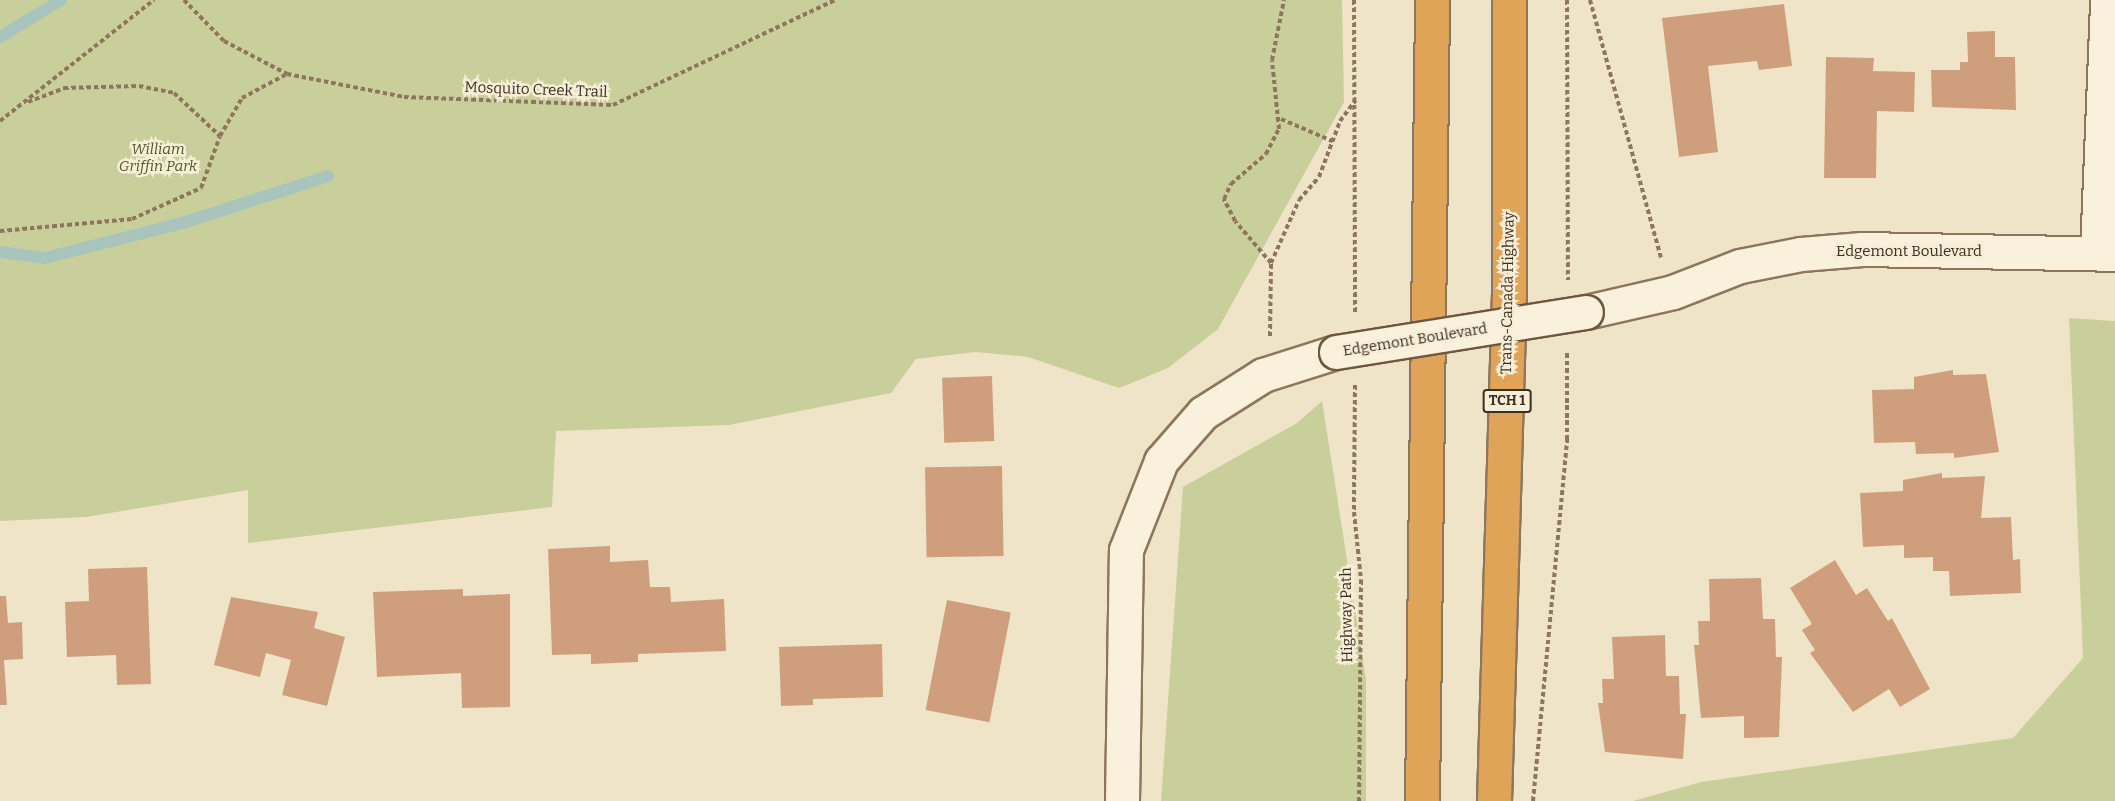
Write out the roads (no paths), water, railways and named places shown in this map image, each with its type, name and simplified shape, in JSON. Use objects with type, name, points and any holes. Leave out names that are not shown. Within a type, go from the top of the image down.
[{"type":"highway","name":"Trans-Canada Highway","points":[[1494,801],[1509,294],[1509,0]]},
{"type":"highway","points":[[1422,801],[1432,9]]},
{"type":"street","points":[[2106,254],[2107,0]]},
{"type":"street","name":"Edgemont Boulevard","points":[[1122,801],[1126,550],[1161,461],[1203,413],[1263,375],[1336,352],[1577,302],[1673,292],[1740,266],[1801,254],[1862,249],[2106,254]]},
{"type":"waterway","points":[[0,37],[61,0]]},
{"type":"waterway","points":[[0,252],[45,258],[186,222],[328,176]]},
{"type":"park label","name":"William Griffin Park","points":[[158,158]]}]
